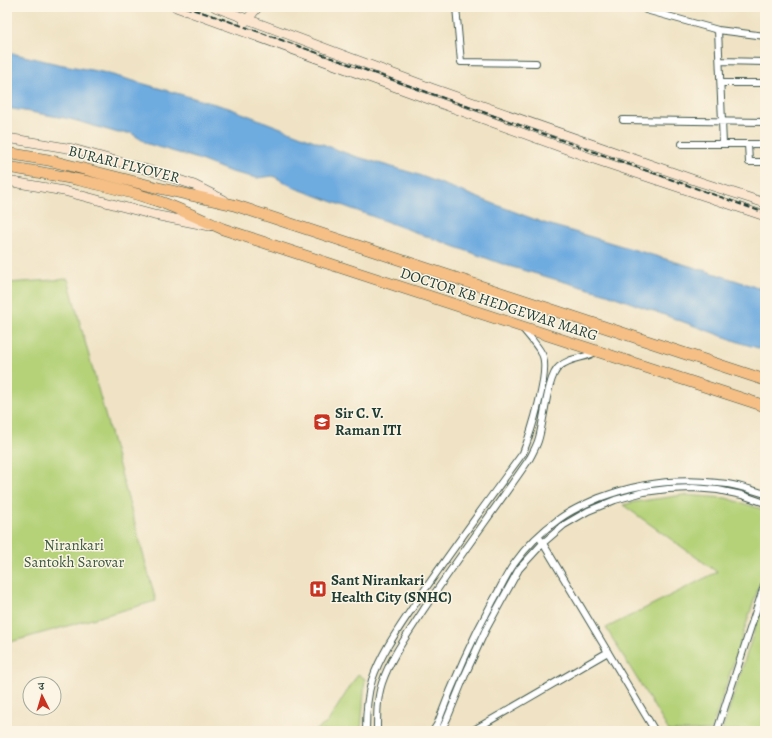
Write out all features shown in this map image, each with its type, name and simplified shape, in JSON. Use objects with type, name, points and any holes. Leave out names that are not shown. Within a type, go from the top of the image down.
[{"type":"highway","name":"BURARI FLYOVER","points":[[7,153],[48,160],[234,205]]},
{"type":"highway","name":"BURARI FLYOVER","points":[[7,167],[86,181],[156,201],[223,229]]},
{"type":"highway","name":"DOCTOR KB HEDGEWAR MARG","points":[[234,205],[765,380]]},
{"type":"highway","name":"DOCTOR KB HEDGEWAR MARG","points":[[223,229],[765,406]]},
{"type":"main road","points":[[176,7],[588,157],[765,216]]},
{"type":"main road","points":[[214,7],[247,18],[431,88],[700,182],[765,203]]},
{"type":"main road","points":[[240,30],[247,18],[258,7]]},
{"type":"main road","points":[[7,138],[72,149],[155,172],[194,185],[234,205]]},
{"type":"main road","points":[[7,181],[64,191],[154,215],[223,229]]},
{"type":"street","points":[[456,7],[461,62],[536,63]]},
{"type":"street","points":[[645,7],[646,10],[718,30],[765,36]]},
{"type":"street","points":[[718,30],[724,144]]},
{"type":"street","points":[[720,60],[765,62]]},
{"type":"street","points":[[721,83],[765,83]]},
{"type":"street","points":[[623,120],[765,122]]},
{"type":"street","points":[[682,144],[765,144]]},
{"type":"street","points":[[748,144],[749,162],[765,162]]},
{"type":"street","points":[[366,731],[367,708],[371,682],[378,663],[388,645],[462,536],[523,453],[529,438],[537,408],[544,370],[544,362],[542,354],[520,326]]},
{"type":"street","points":[[377,731],[378,703],[388,668],[397,651],[429,602],[530,458],[538,442],[551,379],[554,373],[557,368],[565,362],[596,352]]},
{"type":"street","points":[[544,370],[554,373]]},
{"type":"street","points":[[433,731],[437,725],[458,672],[478,628],[513,565],[538,536],[559,518],[585,504],[613,493],[643,485],[668,481],[719,483],[765,494]]},
{"type":"street","points":[[441,731],[485,631],[519,569],[543,543],[564,525],[588,511],[615,500],[644,492],[668,489],[693,488],[718,490],[742,495],[765,503]]},
{"type":"street","points":[[462,536],[471,542]]},
{"type":"street","points":[[538,536],[655,731]]},
{"type":"street","points":[[717,731],[765,583]]},
{"type":"street","points":[[420,596],[429,602]]},
{"type":"street","points":[[472,731],[608,652]]},
{"type":"green space","name":"Nirankari Santokh Sarovar","points":[[68,279],[156,601],[7,643],[7,283]]},
{"type":"green space","points":[[683,495],[726,498],[765,510],[765,567],[711,731],[669,731],[606,628],[717,572],[623,505]]},
{"type":"green space","points":[[765,597],[765,731],[722,731]]},
{"type":"green space","points":[[358,674],[365,679],[361,731],[314,731],[327,723]]},
{"type":"water","points":[[7,52],[58,64],[102,72],[229,108],[351,155],[416,174],[544,223],[710,272],[765,290],[765,350],[744,344],[607,294],[505,265],[295,188],[273,176],[257,178],[231,172],[195,158],[148,144],[131,133],[118,133],[70,119],[7,108]]},
{"type":"railway","points":[[185,7],[220,18],[765,213]]},
{"type":"place","name":"Sir C. V. Raman ITI","points":[[322,422]]},
{"type":"place","name":"Sant Nirankari Health City (SNHC)","points":[[318,589]]}]
